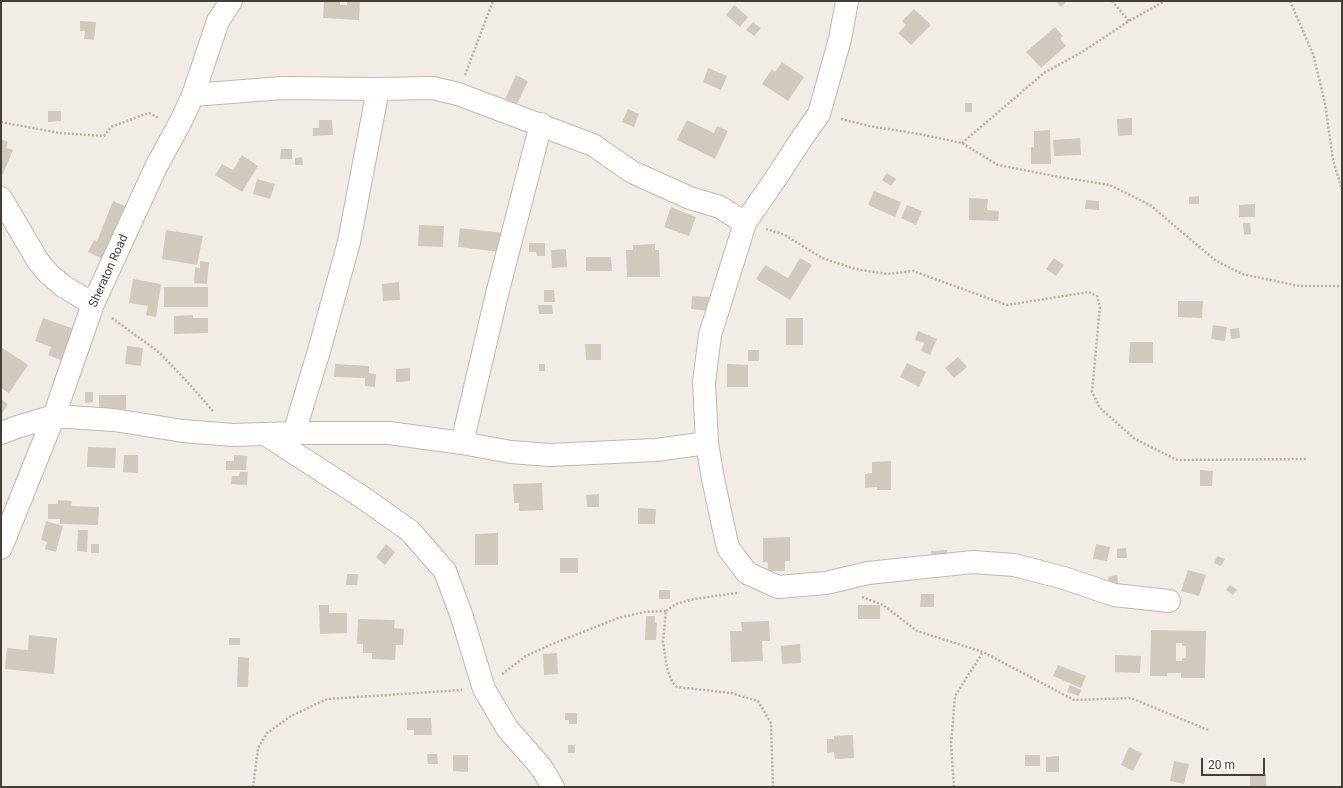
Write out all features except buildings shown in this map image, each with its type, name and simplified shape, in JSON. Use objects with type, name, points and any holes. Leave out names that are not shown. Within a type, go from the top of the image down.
[{"type":"street","name":"Sheraton Road","points":[[1,548],[54,416],[93,304],[156,167],[181,121],[193,95],[218,21],[231,1]]},
{"type":"street","points":[[846,1],[840,39],[819,114],[745,223],[710,335],[704,382],[707,443],[728,548],[747,573],[778,587],[826,583],[868,573],[973,562],[1014,565],[1064,578],[1114,595],[1169,601]]},
{"type":"street","points":[[193,95],[282,88],[433,88],[458,94],[593,144],[632,172],[690,198],[720,207],[745,223]]},
{"type":"street","points":[[294,433],[319,351],[349,242],[378,89]]},
{"type":"street","points":[[462,443],[497,294],[541,124]]},
{"type":"street","points":[[1,198],[38,261],[49,274],[62,286],[93,304]]},
{"type":"street","points":[[1,433],[54,416],[114,420],[183,431],[233,435],[294,433],[389,433],[462,443],[511,452],[550,455],[656,450],[707,443]]},
{"type":"street","points":[[265,434],[362,497],[410,531],[445,571],[462,617],[484,689],[507,728],[540,767],[553,787]]},
{"type":"path","points":[[458,94],[493,1]]},
{"type":"path","points":[[1112,1],[1129,21]]},
{"type":"path","points":[[962,143],[1044,73],[1082,52],[1129,21],[1165,1]]},
{"type":"path","points":[[1290,1],[1313,54],[1325,103],[1333,160],[1342,190]]},
{"type":"path","points":[[1,122],[59,133],[104,136],[111,127],[149,113],[157,118],[181,121]]},
{"type":"path","points":[[819,114],[869,126],[962,143],[998,164],[1059,177],[1110,185],[1150,205],[1215,260],[1242,274],[1299,286],[1342,286]]},
{"type":"path","points":[[745,223],[785,235],[822,258],[855,269],[887,274],[913,271],[1007,305],[1089,292],[1097,296],[1100,306],[1092,392],[1100,408],[1135,439],[1177,460],[1307,458]]},
{"type":"path","points":[[93,304],[160,353],[191,386],[233,435]]},
{"type":"path","points":[[253,787],[258,748],[267,733],[291,716],[327,700],[484,689],[526,656],[618,618],[644,612],[666,611],[676,604],[694,598],[740,592]]},
{"type":"path","points":[[862,596],[883,605],[917,631],[984,652],[1074,700],[1130,698],[1208,730]]},
{"type":"path","points":[[666,611],[663,642],[667,668],[672,682],[676,687],[732,694],[758,702],[771,723],[773,787]]},
{"type":"path","points":[[954,787],[951,745],[955,696],[984,652]]}]
